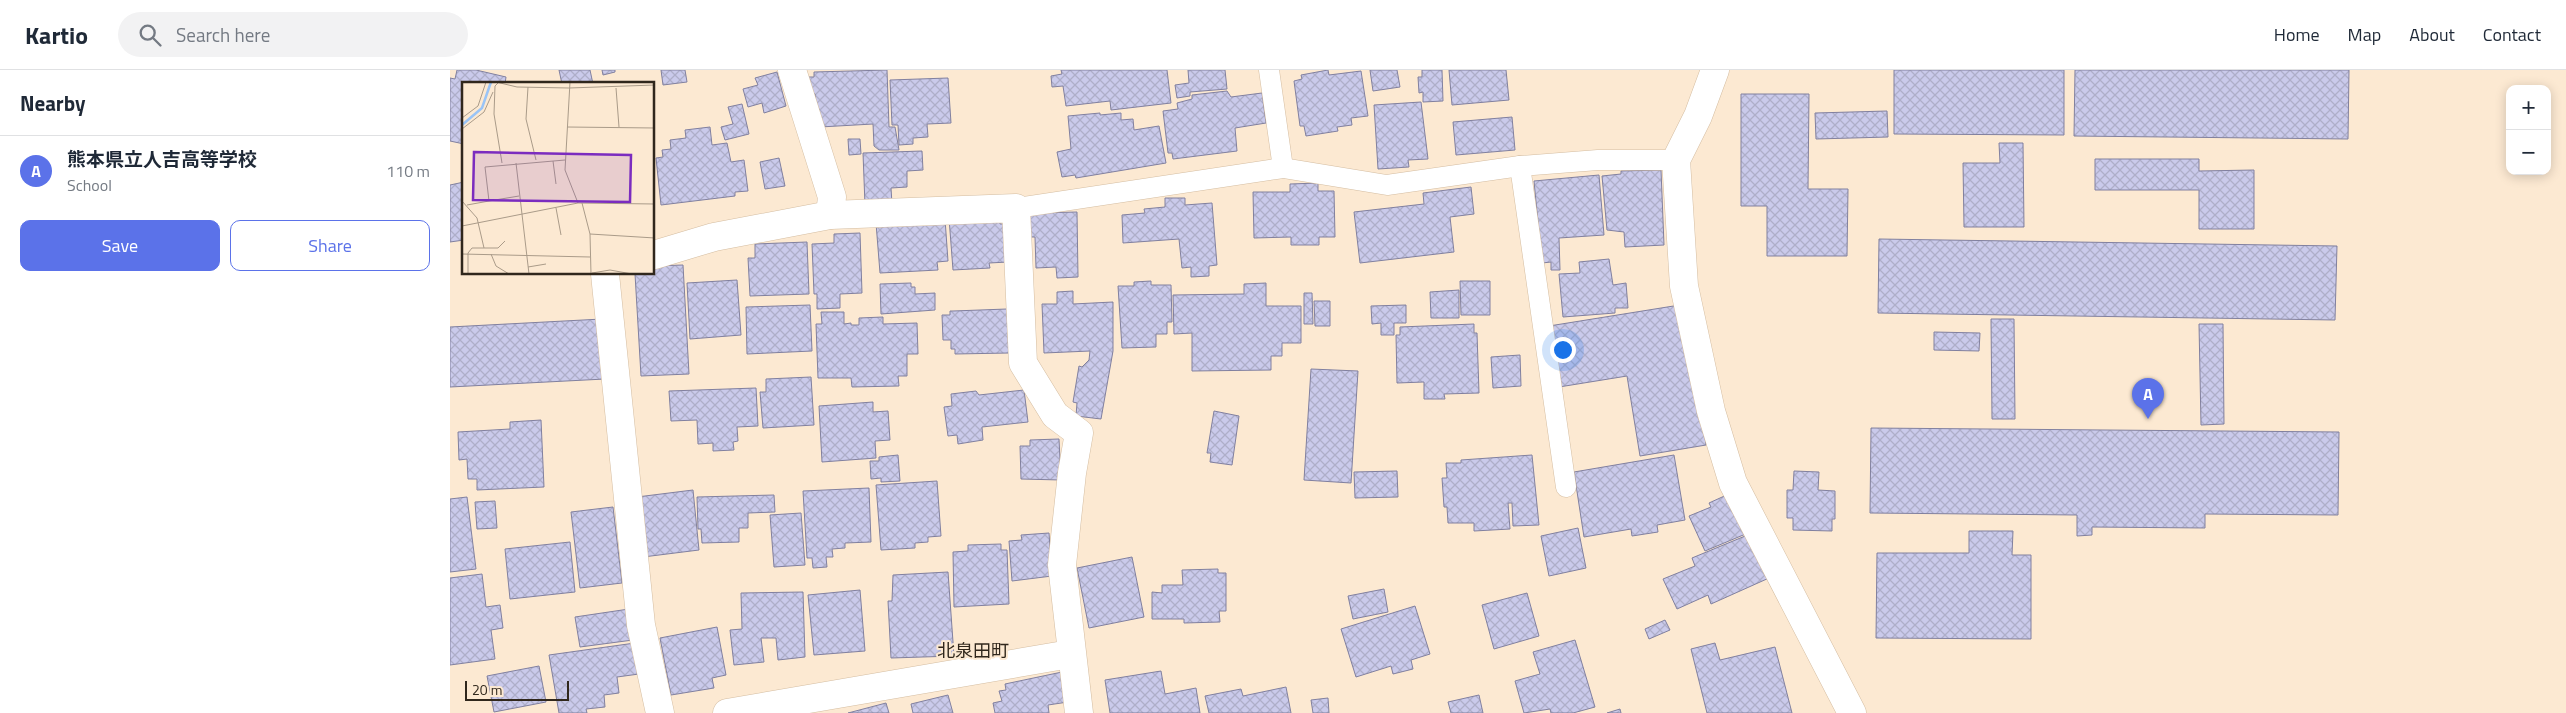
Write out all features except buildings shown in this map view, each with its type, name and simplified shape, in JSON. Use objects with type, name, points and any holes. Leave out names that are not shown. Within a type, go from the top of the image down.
[{"type":"street","points":[[792,70],[832,197],[830,215]]},
{"type":"street","points":[[1715,70],[1698,116],[1676,160],[1684,286],[1711,411],[1733,483],[1852,713]]},
{"type":"street","points":[[655,254],[714,237],[830,215],[1016,208],[1023,363],[1043,398],[1056,415],[1079,433],[1072,473],[1062,565],[1070,654],[1078,713]]},
{"type":"street","points":[[605,275],[641,625],[660,713]]},
{"type":"street","points":[[727,713],[1070,654]]},
{"type":"lane","points":[[1269,70],[1283,168]]},
{"type":"lane","points":[[1016,208],[1283,168],[1387,185],[1520,166],[1598,160],[1676,160]]},
{"type":"lane","points":[[1520,166],[1566,487]]},
{"type":"place","name":"熊本県立人吉高等学校","points":[[2148,419]]},
{"type":"district","name":"北泉田町","points":[[973,650]]}]
